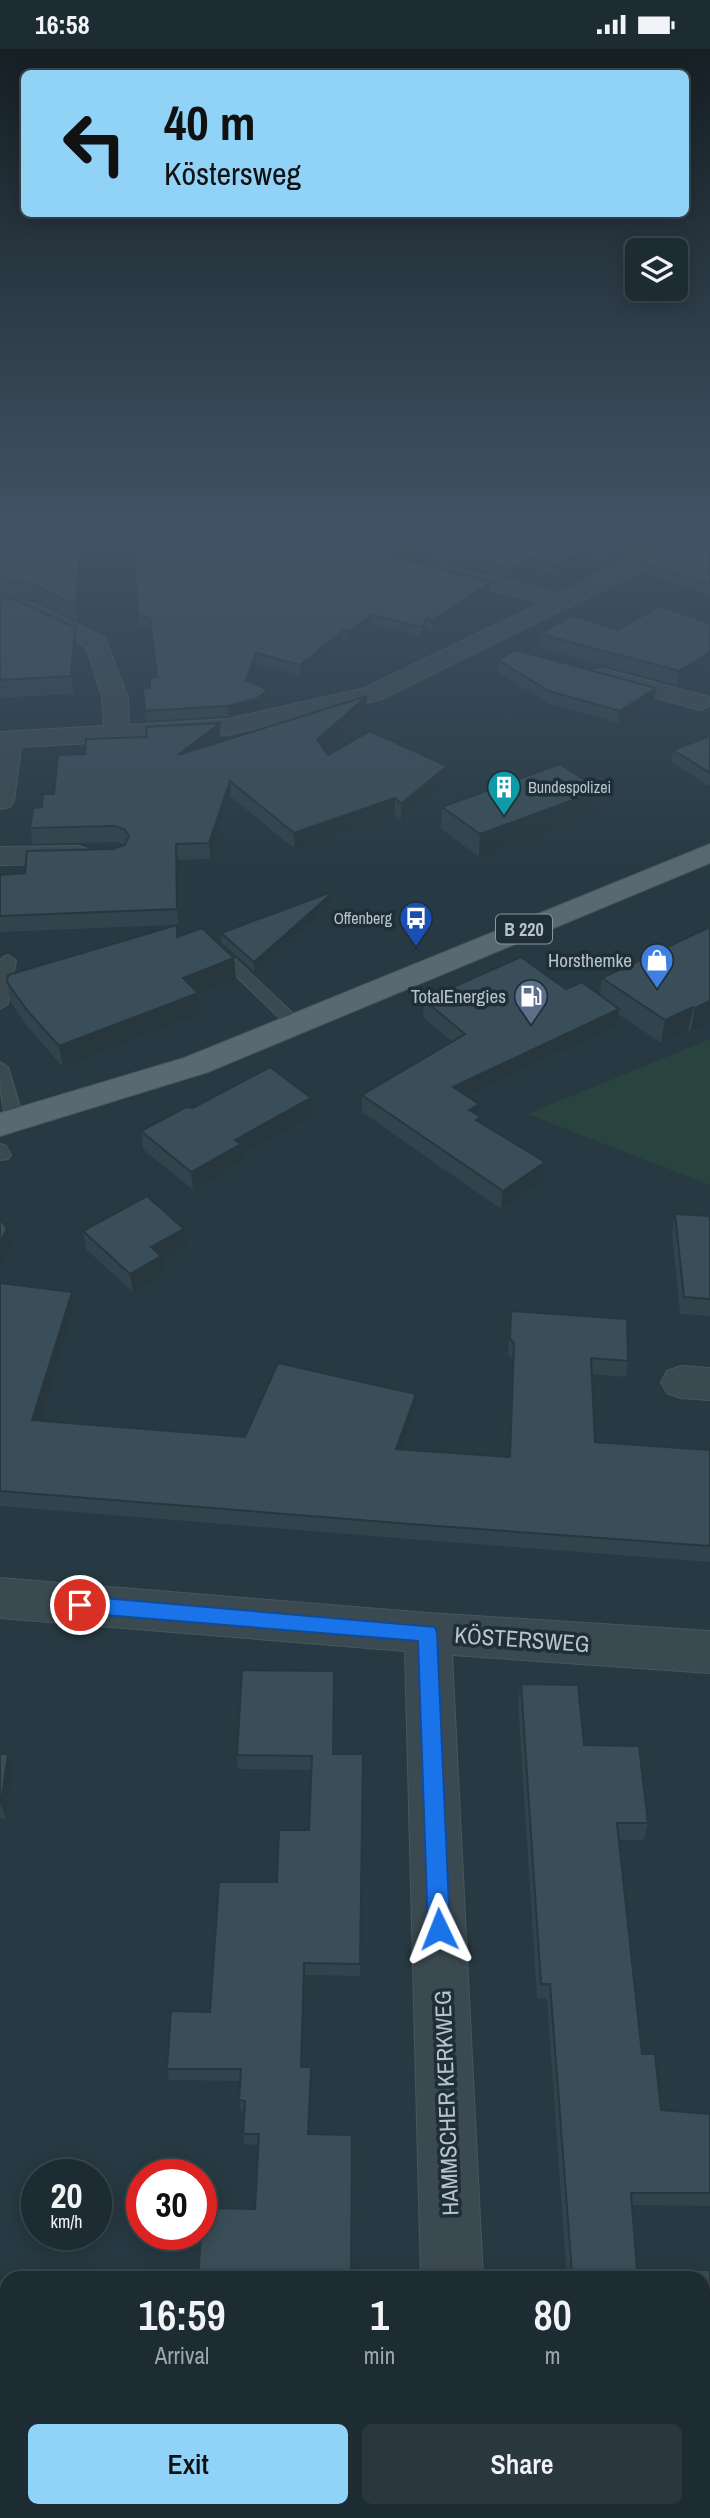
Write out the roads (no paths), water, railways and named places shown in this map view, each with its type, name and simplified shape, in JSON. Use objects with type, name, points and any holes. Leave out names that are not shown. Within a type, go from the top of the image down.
[{"type":"main road","name":"B 220","points":[[4,1137],[196,1065],[710,853]]},
{"type":"street","points":[[98,645],[115,697],[117,734]]},
{"type":"street","points":[[0,801],[5,739],[228,727],[373,694],[474,645]]},
{"type":"street","points":[[493,645],[519,652]]},
{"type":"street","points":[[584,670],[705,703]]},
{"type":"street","points":[[0,856],[102,854]]},
{"type":"street","name":"KÖSTERSWEG","points":[[0,1598],[428,1633],[710,1652]]},
{"type":"street","name":"HAMMSCHER KERKWEG","points":[[428,1633],[452,2271]]},
{"type":"lane","points":[[209,942],[296,1024]]},
{"type":"lane","points":[[0,1004],[8,960]]},
{"type":"lane","points":[[0,1067],[4,1137]]},
{"type":"place","name":"Bundespolizei","points":[[504,817]]},
{"type":"place","name":"Offenberg","points":[[416,948]]},
{"type":"place","name":"Horsthemke","points":[[657,990]]},
{"type":"place","name":"TotalEnergies","points":[[531,1026]]}]
